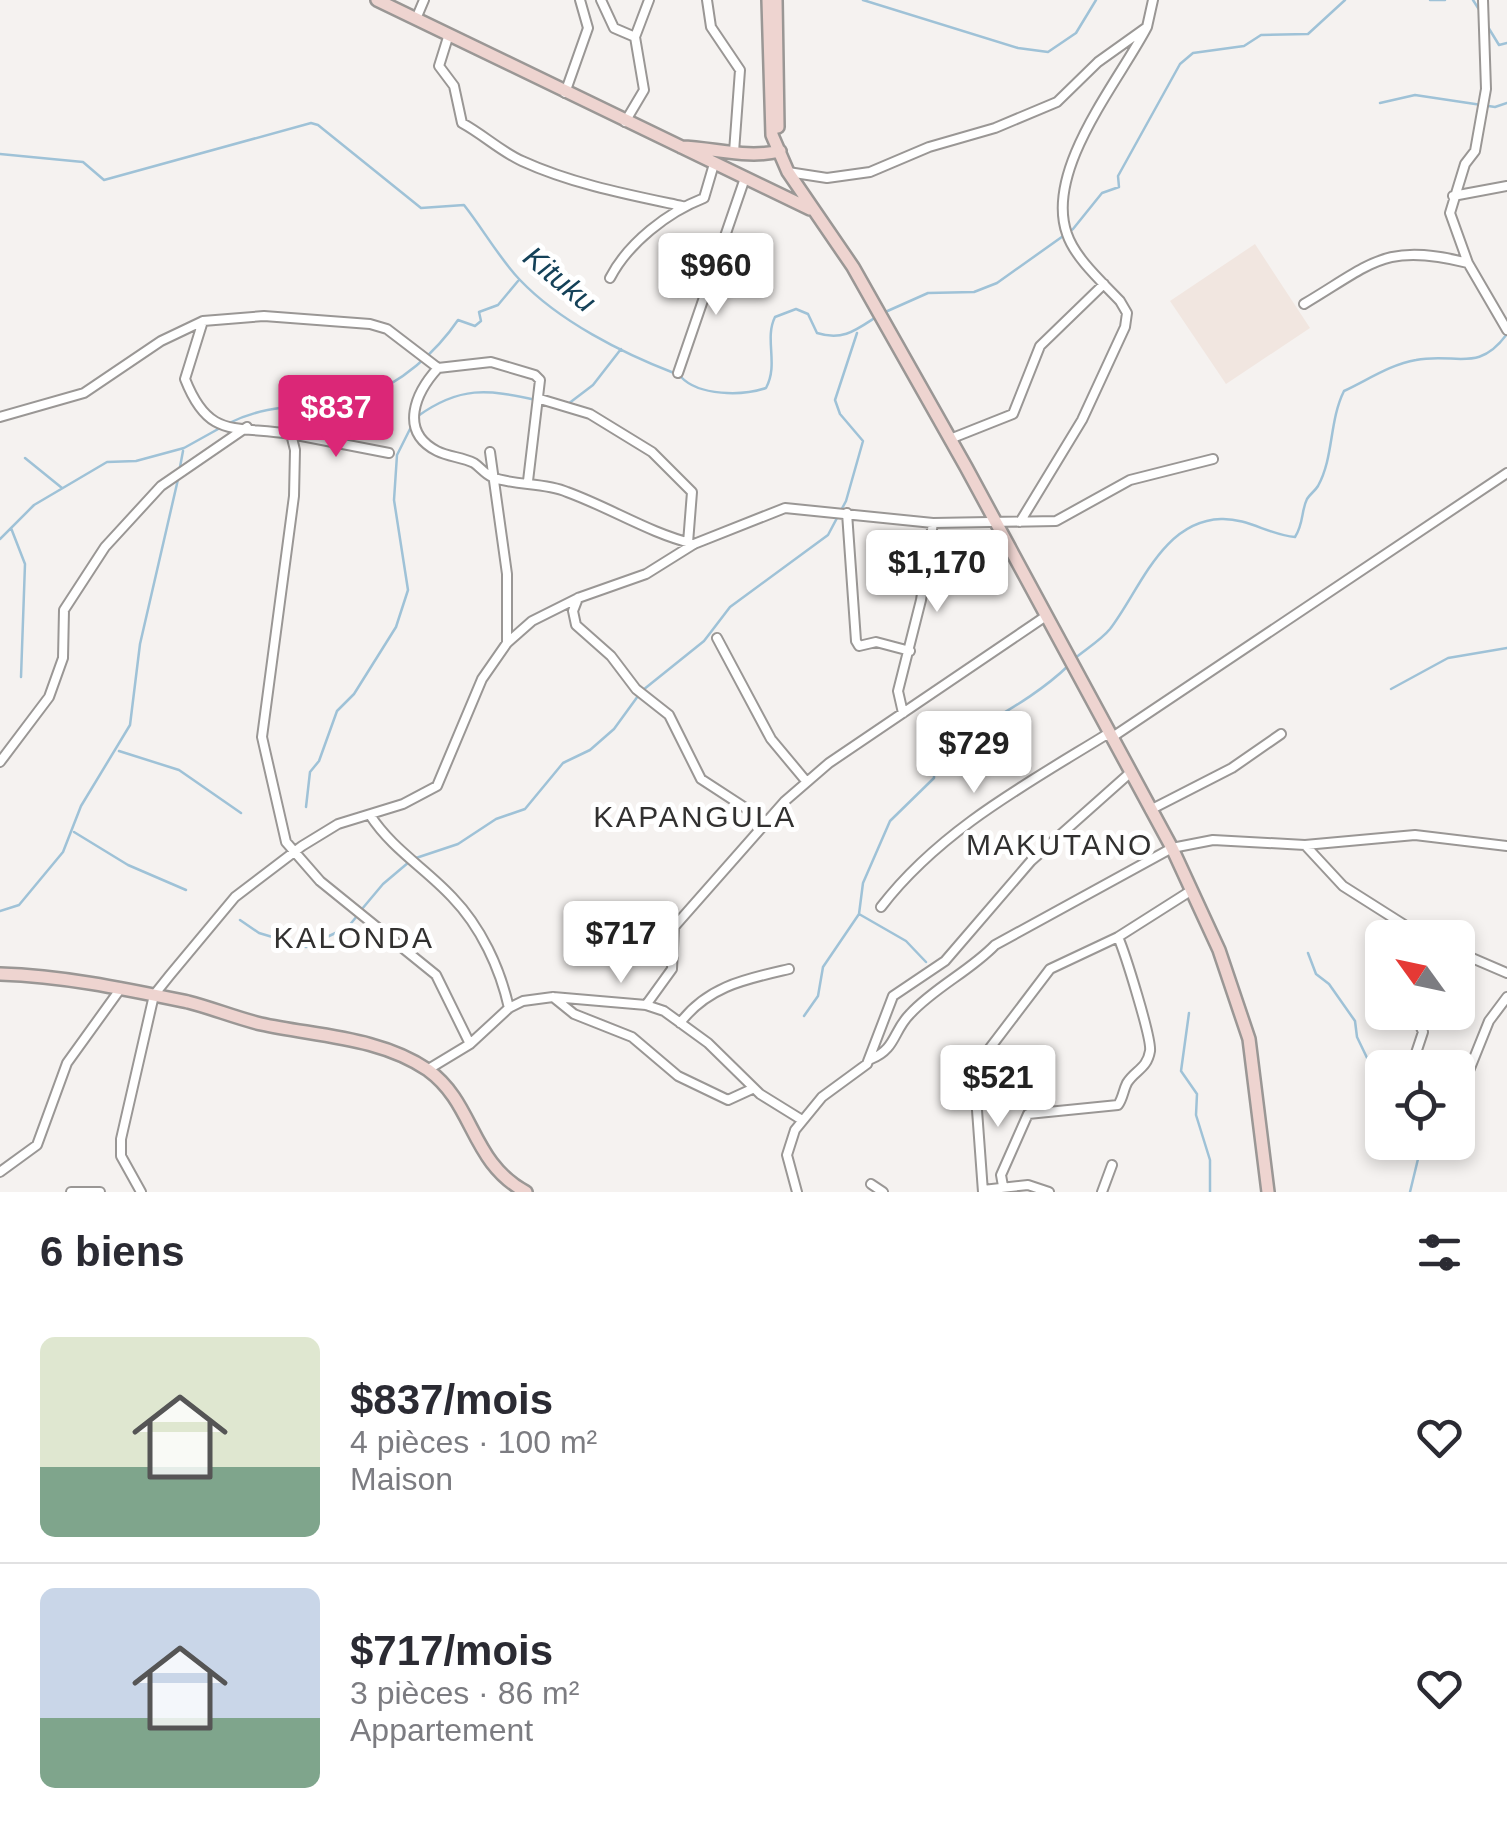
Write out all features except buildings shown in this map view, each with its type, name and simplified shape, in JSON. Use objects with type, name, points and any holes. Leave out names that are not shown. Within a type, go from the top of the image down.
[{"type":"street","points":[[377,0],[810,209]]},
{"type":"street","points":[[416,19],[424,0]]},
{"type":"street","points":[[565,93],[588,28],[580,0]]},
{"type":"street","points":[[600,0],[614,28],[634,37]]},
{"type":"street","points":[[624,122],[644,90],[634,37],[649,0]]},
{"type":"street","points":[[707,0],[712,28],[739,61],[734,152]]},
{"type":"street","points":[[768,0],[772,135],[788,172],[810,209],[838,243],[996,521],[1192,890],[1234,987],[1252,1067],[1268,1192]]},
{"type":"street","points":[[776,0],[780,151]]},
{"type":"street","points":[[1020,522],[1082,420],[1117,351],[1127,313],[1067,234],[1067,194],[1078,140],[1147,27],[1153,0]]},
{"type":"street","points":[[1484,0],[1486,89],[1475,151],[1453,196],[1452,226],[1468,263],[1507,330]]},
{"type":"street","points":[[788,172],[827,178],[870,172],[929,147],[994,128],[1057,102],[1098,62],[1147,27]]},
{"type":"street","points":[[448,34],[439,66],[454,86],[462,124],[538,168],[640,200],[682,206]]},
{"type":"street","points":[[676,147],[751,156],[780,151]]},
{"type":"street","points":[[610,278],[630,252],[682,206],[704,198],[714,164]]},
{"type":"street","points":[[678,372],[745,178]]},
{"type":"street","points":[[1453,196],[1507,186]]},
{"type":"street","points":[[1304,304],[1395,253],[1410,251],[1468,263]]},
{"type":"street","points":[[950,439],[1013,414],[1040,346],[1104,284]]},
{"type":"street","points":[[0,417],[84,393],[160,341],[203,321],[264,316],[380,325],[438,368]]},
{"type":"street","points":[[203,321],[185,378],[204,418],[218,426],[247,427],[389,453]]},
{"type":"street","points":[[528,481],[540,380],[522,370],[491,362],[438,368],[419,390],[413,407],[416,426],[432,448],[470,461],[495,478],[528,481],[619,511],[652,532],[692,544]]},
{"type":"street","points":[[540,398],[590,414],[668,464],[692,492],[692,544]]},
{"type":"street","points":[[0,762],[49,697],[63,658],[64,610],[106,547],[161,486],[214,445],[247,427]]},
{"type":"street","points":[[291,434],[296,450],[294,496],[262,737],[270,786],[292,854],[436,976],[470,1044]]},
{"type":"street","points":[[490,452],[507,574],[507,643]]},
{"type":"street","points":[[140,1192],[121,1156],[121,1139],[154,995],[235,897],[292,854],[338,824],[430,791],[442,780],[477,690],[507,643],[532,622],[578,598],[646,574],[692,544],[785,508],[933,523],[1056,521],[1130,480],[1213,459]]},
{"type":"street","points":[[881,907],[922,859],[980,815],[1110,736],[1507,473]]},
{"type":"street","points":[[847,512],[856,641],[859,646],[876,642],[910,651]]},
{"type":"street","points":[[903,712],[897,699],[910,651],[933,523]]},
{"type":"street","points":[[578,598],[574,611],[576,625],[611,656],[636,689],[668,716],[701,779],[767,822]]},
{"type":"street","points":[[646,1006],[672,969],[674,927],[806,781],[1046,616]]},
{"type":"street","points":[[717,638],[771,738],[806,781]]},
{"type":"street","points":[[1150,810],[1232,768],[1281,734]]},
{"type":"street","points":[[871,1059],[886,1007],[899,988],[944,961],[1031,862],[1130,772]]},
{"type":"street","points":[[370,815],[396,849],[460,906],[498,968],[509,1008]]},
{"type":"street","points":[[797,1192],[786,1155],[802,1120],[822,1097],[894,1044],[908,1015],[974,967],[996,944],[1172,848],[1214,840],[1305,845],[1415,835],[1507,846]]},
{"type":"street","points":[[1305,845],[1352,894],[1395,920]]},
{"type":"street","points":[[1048,1192],[1028,1184],[982,1191],[974,1069],[1050,969],[1118,937],[1192,890]]},
{"type":"street","points":[[1003,1186],[1001,1175],[1028,1114],[1118,1105],[1128,1083],[1147,1062],[1149,1035],[1139,1016],[1133,980],[1118,937]]},
{"type":"street","points":[[1475,959],[1507,973]]},
{"type":"street","points":[[680,1023],[708,995],[738,981],[789,970]]},
{"type":"street","points":[[0,974],[63,978],[121,988],[259,1024],[343,1038],[405,1058],[427,1070],[461,1108],[482,1154],[495,1170],[526,1192]]},
{"type":"street","points":[[0,1172],[37,1145],[66,1064],[121,988]]},
{"type":"street","points":[[427,1070],[470,1044],[509,1008],[553,997],[646,1006],[664,1010],[708,1043],[752,1088],[802,1120]]},
{"type":"street","points":[[553,997],[574,1014],[632,1037],[678,1076],[713,1096],[728,1100],[752,1088]]},
{"type":"street","points":[[1475,1056],[1489,1021],[1507,998]]},
{"type":"street","points":[[1102,1192],[1112,1164]]},
{"type":"street","points":[[871,1184],[884,1192]]},
{"type":"street","points":[[71,1192],[100,1192]]},
{"type":"shaded area","points":[[1255,244],[1310,328],[1226,384],[1170,301]]},
{"type":"waterway","points":[[863,0],[1018,48],[1048,52],[1076,33],[1096,0]]},
{"type":"waterway","name":"Kituku","points":[[883,313],[928,293],[974,292],[997,283],[1073,229],[1102,193],[1119,187],[1118,176],[1180,64],[1193,53],[1244,46],[1261,35],[1308,34],[1345,0]]},
{"type":"waterway","name":"Kituku","points":[[1430,0],[1445,0]]},
{"type":"waterway","name":"Kituku","points":[[1473,0],[1480,11]]},
{"type":"waterway","name":"Kituku","points":[[1488,27],[1499,45],[1507,43]]},
{"type":"waterway","points":[[1380,103],[1415,95],[1495,107],[1507,103]]},
{"type":"waterway","name":"Kituku","points":[[0,154],[83,162],[104,180],[311,123],[318,125],[421,208],[464,205],[512,271],[553,309],[613,346],[674,373]]},
{"type":"waterway","points":[[227,424],[262,411],[345,400],[377,391],[417,366],[458,320],[475,326],[481,321],[479,312],[498,305],[518,281]]},
{"type":"waterway","name":"Kituku","points":[[681,377],[699,388],[721,393],[766,388],[775,317],[796,309],[808,314],[817,333],[834,336],[849,333],[876,317]]},
{"type":"waterway","points":[[643,690],[704,641],[730,607],[828,535],[846,501],[863,441],[840,414],[835,400],[857,333]]},
{"type":"waterway","points":[[1074,659],[1110,629],[1155,560],[1183,532],[1201,523],[1231,519],[1295,537],[1307,499],[1323,475],[1344,391],[1407,362],[1476,358],[1507,334]]},
{"type":"waterway","points":[[568,404],[593,385],[621,349]]},
{"type":"waterway","points":[[418,416],[447,399],[474,393],[536,400]]},
{"type":"waterway","points":[[306,807],[310,772],[319,761],[337,711],[354,694],[396,627],[408,590],[394,500],[397,455],[411,427]]},
{"type":"waterway","points":[[0,539],[34,505],[107,462],[136,461],[184,448],[220,428]]},
{"type":"waterway","points":[[180,467],[183,451]]},
{"type":"waterway","points":[[25,458],[62,488]]},
{"type":"waterway","points":[[0,911],[19,905],[63,852],[81,806],[130,725],[140,644],[179,475]]},
{"type":"waterway","points":[[11,528],[25,564],[21,677]]},
{"type":"waterway","points":[[1391,689],[1448,658],[1507,648]]},
{"type":"waterway","points":[[804,1016],[818,996],[823,967],[859,914],[863,883],[890,821],[934,778],[934,757],[1038,691],[1069,665]]},
{"type":"waterway","points":[[416,858],[458,844],[496,819],[525,809],[563,763],[590,750],[614,729],[638,696]]},
{"type":"waterway","points":[[119,751],[179,770],[241,813]]},
{"type":"waterway","points":[[74,832],[128,865],[186,890]]},
{"type":"waterway","points":[[362,909],[409,862]]},
{"type":"waterway","points":[[859,914],[906,941],[926,962]]},
{"type":"waterway","points":[[240,920],[259,933],[306,947],[348,927],[357,916]]},
{"type":"waterway","points":[[1308,953],[1316,974],[1329,984],[1355,1021],[1365,1054]]},
{"type":"waterway","points":[[1189,1013],[1181,1071],[1197,1094],[1196,1115],[1210,1160],[1210,1192]]},
{"type":"waterway","points":[[1410,1192],[1418,1160]]},
{"type":"district","name":"KAPANGULA","points":[[695,816]]},
{"type":"district","name":"MAKUTANO","points":[[1060,844]]},
{"type":"district","name":"KALONDA","points":[[354,937]]}]
